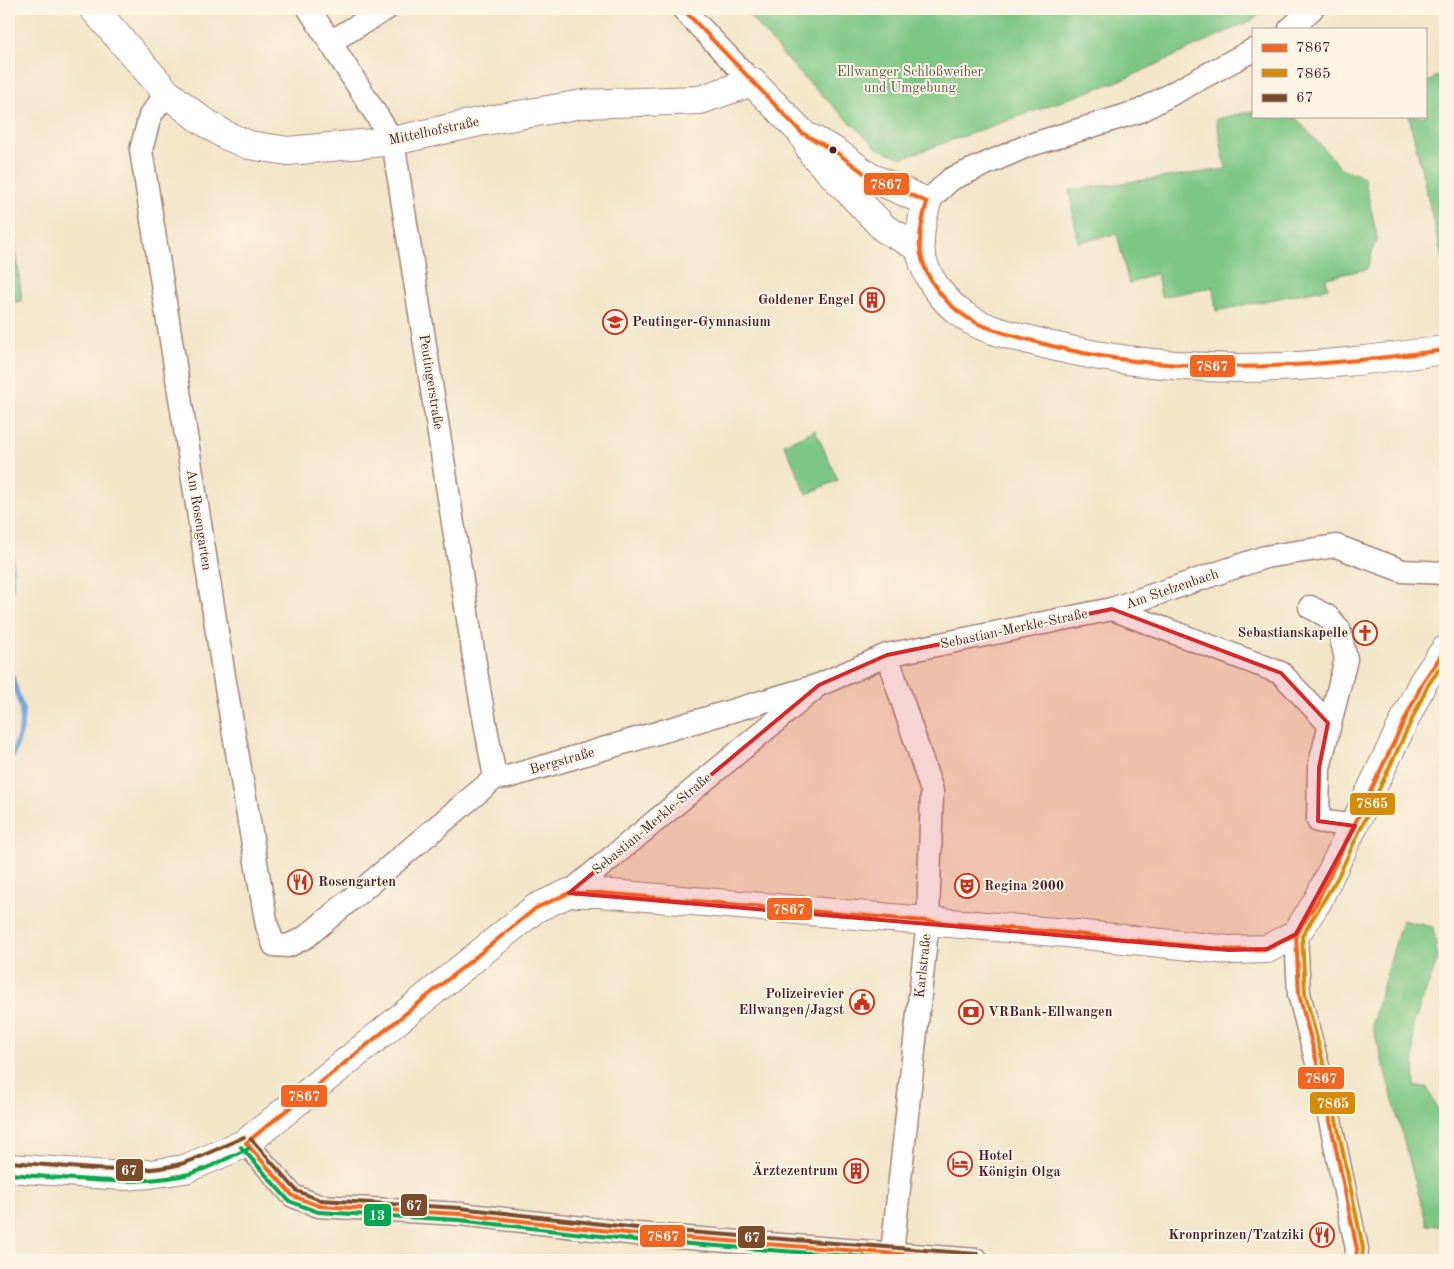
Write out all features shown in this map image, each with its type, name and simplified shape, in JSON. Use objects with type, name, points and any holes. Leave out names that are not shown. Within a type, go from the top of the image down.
[{"type":"street","name":"Mittelhofstraße","points":[[94,9],[167,93],[211,126],[248,145],[288,151],[393,141],[479,122],[582,104],[700,100],[752,82]]},
{"type":"street","name":"Peutingerstraße","points":[[309,9],[393,141],[479,689],[495,778]]},
{"type":"street","points":[[330,42],[386,9]]},
{"type":"street","points":[[683,9],[802,133],[836,152],[868,176],[926,202]]},
{"type":"street","points":[[1291,28],[1312,9]]},
{"type":"street","points":[[1252,51],[1140,111],[1027,146],[951,179],[926,202],[921,227],[920,248],[928,275],[944,297],[964,315],[1000,332],[1073,352],[1133,361],[1238,368],[1352,363],[1445,350]]},
{"type":"street","name":"Am Rosengarten","points":[[167,93],[150,116],[140,150],[222,666],[267,926],[274,945],[280,946]]},
{"type":"street","points":[[802,133],[813,154],[885,229],[920,248]]},
{"type":"street","name":"Am Stelzenbach","points":[[1112,609],[1265,557],[1336,546],[1403,571],[1445,573]]},
{"type":"street","points":[[1310,607],[1327,616],[1339,629],[1346,659],[1328,723],[1319,768],[1318,821],[1355,826]]},
{"type":"street","name":"Am Stelzenbach","points":[[1112,609],[1281,673],[1328,723]]},
{"type":"street","name":"Sebastian-Merkle-Straße","points":[[887,655],[1112,609]]},
{"type":"street","points":[[569,893],[600,893],[928,921],[1229,950],[1267,949],[1296,934],[1332,874],[1423,682],[1445,650]]},
{"type":"street","name":"Bergstraße","points":[[280,946],[306,937],[495,778],[508,777],[819,685],[887,655]]},
{"type":"street","name":"Karlstraße","points":[[887,655],[932,791],[928,921],[892,1253]]},
{"type":"street","name":"Sebastian-Merkle-Straße","points":[[9,1168],[123,1176],[150,1174],[185,1169],[246,1143],[536,908],[569,893],[819,685]]},
{"type":"street","points":[[1296,934],[1299,994],[1322,1082],[1357,1249],[1356,1260]]},
{"type":"street","points":[[246,1143],[293,1196],[319,1206],[460,1214],[636,1234],[977,1260]]},
{"type":"highlighted area","points":[[1112,609],[1281,673],[1328,723],[1319,768],[1318,821],[1355,826],[1296,934],[1267,949],[1229,950],[569,893],[819,685],[887,655]]},
{"type":"green space","name":"Ellwanger Schloßweiher und Umgebung","points":[[743,9],[1266,9],[1254,19],[1127,78],[902,158],[877,148],[802,76]]},
{"type":"green space","points":[[1445,71],[1445,271],[1409,118],[1426,118],[1426,83]]},
{"type":"green space","points":[[1252,111],[1252,118],[1296,118],[1341,168],[1364,177],[1377,237],[1367,269],[1326,278],[1328,288],[1216,311],[1213,287],[1161,297],[1157,273],[1129,284],[1117,234],[1078,242],[1069,190],[1226,169],[1216,119]]},
{"type":"green space","points":[[9,187],[22,301],[9,303]]},
{"type":"green space","points":[[815,430],[838,480],[807,494],[784,444]]},
{"type":"green space","points":[[1402,920],[1433,927],[1438,959],[1413,1025],[1415,1087],[1427,1087],[1445,1125],[1445,1227],[1427,1225],[1372,1024]]},
{"type":"waterway","points":[[9,496],[11,512],[11,586],[9,596]]},
{"type":"waterway","points":[[9,669],[22,709],[21,730],[13,755]]},
{"type":"transit line","name":"7867","points":[[683,9],[802,133],[836,152],[868,176],[927,202],[920,241],[922,259],[926,271],[948,303],[979,324],[1040,343],[1090,354],[1141,362],[1191,366],[1242,367],[1344,362],[1445,350]]},
{"type":"transit line","name":"7867","points":[[977,1260],[636,1234],[460,1214],[319,1206],[293,1196],[246,1143],[536,908],[569,893],[600,893],[1066,933],[1229,950],[1267,949],[1296,934],[1317,902],[1423,682],[1445,650]]},
{"type":"transit line","name":"7865","points":[[1362,1260],[1363,1248],[1328,1081],[1305,993],[1302,936],[1338,877],[1428,685],[1445,661]]},
{"type":"transit line","name":"7867","points":[[1317,901],[1296,934],[1299,994],[1322,1082],[1357,1249],[1356,1260]]},
{"type":"transit line","name":"67","points":[[9,1162],[74,1168],[143,1170],[184,1163],[244,1137]]},
{"type":"transit line","name":"67","points":[[251,1139],[297,1191],[320,1200],[460,1208],[637,1228],[977,1254]]},
{"type":"transit line","name":"13","points":[[241,1147],[289,1201],[318,1212],[459,1220],[636,1240],[864,1257]]},
{"type":"transit line","name":"13","points":[[9,1174],[119,1181],[163,1179],[201,1170],[248,1149]]},
{"type":"transit line","name":"7865","points":[[864,1257],[901,1260]]},
{"type":"place","name":"Goldener Engel","points":[[872,300]]},
{"type":"place","name":"Peutinger-Gymnasium","points":[[615,322]]},
{"type":"place","name":"Sebastianskapelle","points":[[1365,633]]},
{"type":"place","name":"Rosengarten","points":[[300,882]]},
{"type":"place","name":"Regina 2000","points":[[967,886]]},
{"type":"place","name":"Polizeirevier Ellwangen/Jagst","points":[[862,1002]]},
{"type":"place","name":"VRBank-Ellwangen","points":[[971,1012]]},
{"type":"place","name":"Hotel Königin Olga","points":[[960,1164]]},
{"type":"place","name":"Ärztezentrum","points":[[856,1171]]},
{"type":"place","name":"Kronprinzen/Tzatziki","points":[[1322,1235]]}]
